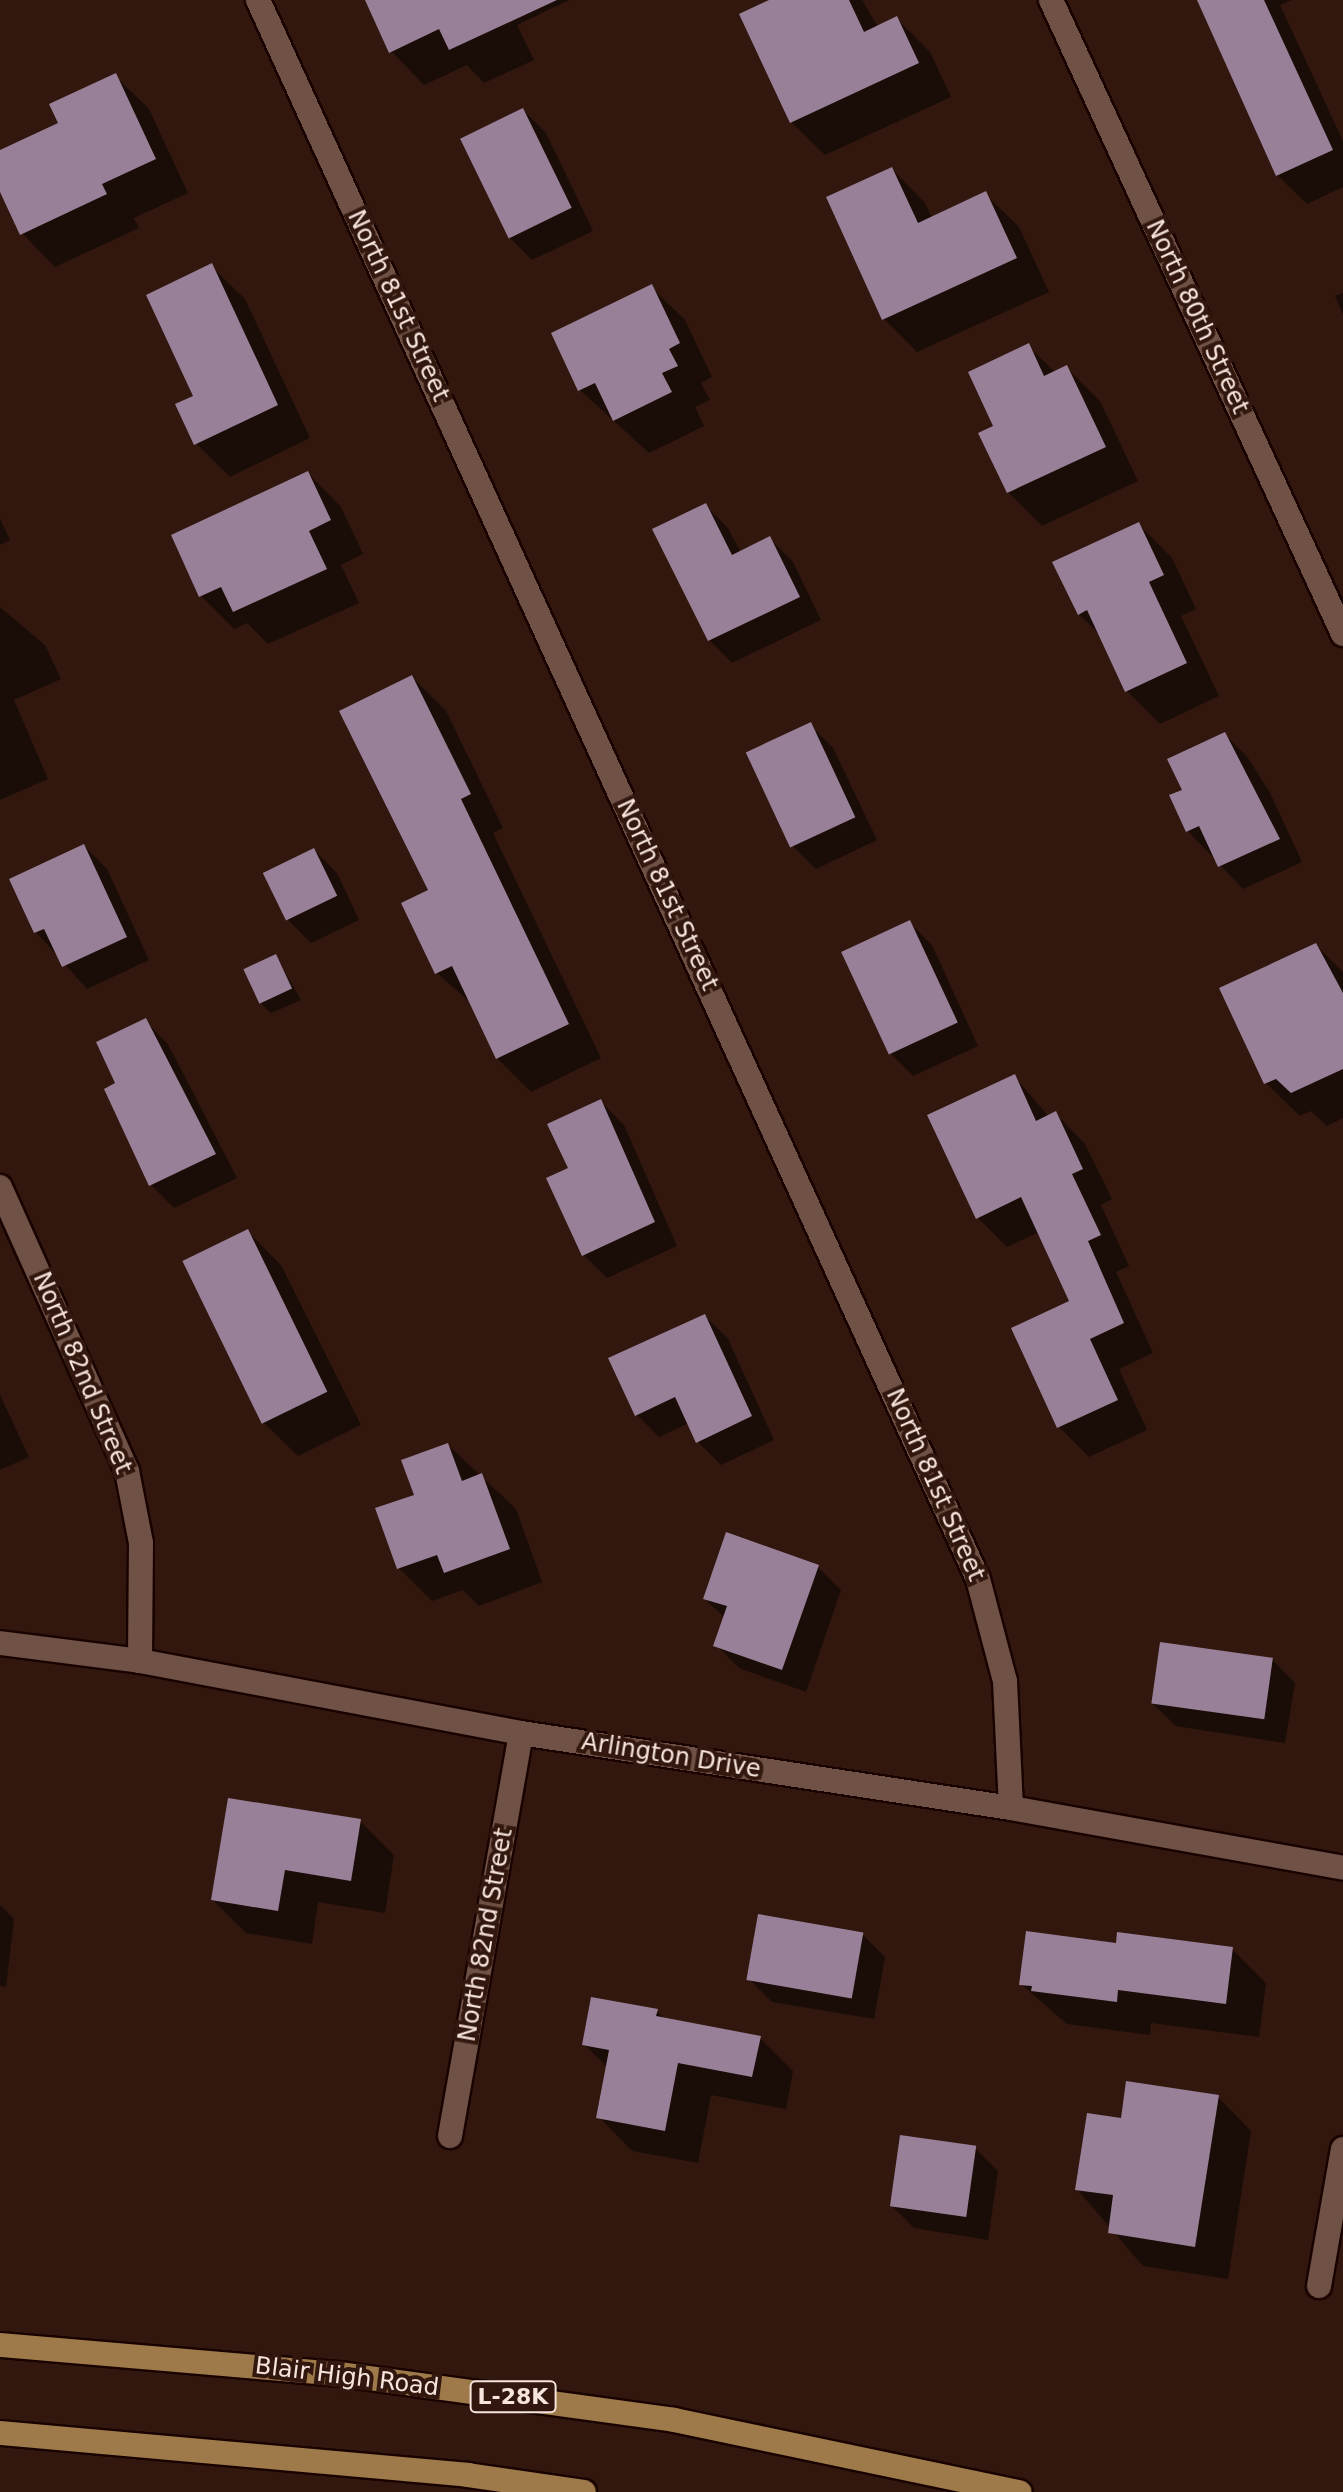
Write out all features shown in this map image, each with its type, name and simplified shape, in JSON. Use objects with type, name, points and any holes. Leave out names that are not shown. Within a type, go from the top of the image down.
[{"type":"main road","name":"Blair High Road","points":[[0,2345],[340,2374],[674,2420],[1020,2492]]},
{"type":"main road","points":[[0,2433],[468,2475],[584,2492]]},
{"type":"street","name":"North 81st Street","points":[[258,0],[978,1579],[1005,1681],[1011,1808]]},
{"type":"street","name":"North 80th Street","points":[[1051,0],[1343,634]]},
{"type":"street","name":"North 82nd Street","points":[[0,1187],[127,1471],[141,1543],[140,1661]]},
{"type":"street","name":"Arlington Drive","points":[[0,1643],[140,1661],[521,1733],[1011,1808],[1343,1868]]},
{"type":"street","name":"North 82nd Street","points":[[450,2136],[521,1733]]},
{"type":"street","points":[[1319,2286],[1343,2149]]},
{"type":"building","points":[[365,0],[557,0],[449,50],[439,29],[389,53]]},
{"type":"building","points":[[769,0],[849,0],[864,32],[897,16],[919,63],[790,123],[739,14]]},
{"type":"building","points":[[1197,0],[1264,0],[1333,150],[1276,176]]},
{"type":"building","points":[[116,73],[156,159],[102,184],[107,194],[20,235],[0,192],[0,150],[58,123],[49,104]]},
{"type":"building","points":[[523,108],[572,208],[509,238],[460,139]]},
{"type":"building","points":[[892,167],[918,223],[986,191],[1017,258],[882,320],[826,197]]},
{"type":"building","points":[[212,263],[278,405],[194,445],[175,404],[193,396],[146,295]]},
{"type":"building","points":[[652,284],[680,343],[669,349],[678,366],[662,373],[672,392],[613,421],[595,383],[578,391],[551,333]]},
{"type":"building","points":[[1029,343],[1044,376],[1067,365],[1106,447],[1007,493],[978,433],[993,426],[968,372]]},
{"type":"building","points":[[308,471],[331,520],[309,531],[327,569],[233,612],[221,587],[199,597],[171,535]]},
{"type":"building","points":[[706,503],[732,555],[770,536],[800,597],[708,641],[652,529]]},
{"type":"building","points":[[1139,522],[1164,575],[1149,582],[1187,663],[1125,692],[1087,610],[1078,615],[1052,562]]},
{"type":"building","points":[[412,675],[471,794],[461,799],[569,1024],[496,1059],[452,966],[435,974],[401,903],[428,890],[339,711]]},
{"type":"building","points":[[811,722],[855,817],[790,848],[746,752]]},
{"type":"building","points":[[1225,732],[1280,839],[1218,867],[1199,826],[1186,832],[1169,795],[1182,790],[1167,759]]},
{"type":"building","points":[[84,844],[127,937],[62,967],[44,929],[34,933],[9,879]]},
{"type":"building","points":[[314,848],[337,896],[286,921],[263,873]]},
{"type":"building","points":[[910,920],[958,1022],[889,1055],[841,952]]},
{"type":"building","points":[[1316,943],[1343,993],[1343,1069],[1291,1093],[1276,1079],[1264,1084],[1219,988]]},
{"type":"building","points":[[276,954],[292,988],[259,1004],[243,969]]},
{"type":"building","points":[[146,1018],[216,1154],[149,1186],[104,1089],[115,1083],[96,1042]]},
{"type":"building","points":[[1015,1074],[1036,1121],[1056,1111],[1083,1169],[1072,1174],[1101,1235],[1088,1241],[1124,1323],[1090,1339],[1118,1400],[1057,1428],[1011,1328],[1069,1301],[1021,1197],[976,1219],[927,1115]]},
{"type":"building","points":[[601,1099],[655,1222],[582,1256],[546,1178],[568,1168],[547,1124]]},
{"type":"building","points":[[248,1229],[327,1392],[262,1424],[182,1261]]},
{"type":"building","points":[[705,1314],[752,1416],[696,1443],[675,1397],[635,1416],[608,1358]]},
{"type":"building","points":[[448,1443],[462,1481],[482,1473],[510,1549],[444,1573],[437,1555],[397,1569],[375,1508],[414,1495],[401,1460]]},
{"type":"building","points":[[726,1532],[819,1565],[782,1670],[713,1646],[727,1606],[703,1599]]},
{"type":"building","points":[[1160,1642],[1273,1658],[1264,1719],[1151,1703]]},
{"type":"building","points":[[228,1798],[361,1819],[351,1881],[285,1870],[278,1911],[211,1900]]},
{"type":"building","points":[[758,1914],[863,1933],[852,1999],[746,1980]]},
{"type":"building","points":[[1026,1931],[1116,1943],[1117,1932],[1233,1947],[1226,2004],[1118,1990],[1117,2002],[1031,1991],[1032,1986],[1019,1985]]},
{"type":"building","points":[[591,1997],[658,2009],[656,2016],[761,2036],[752,2077],[678,2063],[665,2131],[596,2118],[609,2050],[582,2045]]},
{"type":"building","points":[[1126,2081],[1219,2095],[1195,2247],[1108,2233],[1113,2195],[1075,2190],[1087,2113],[1121,2118]]},
{"type":"building","points":[[900,2135],[976,2146],[966,2217],[890,2206]]}]
